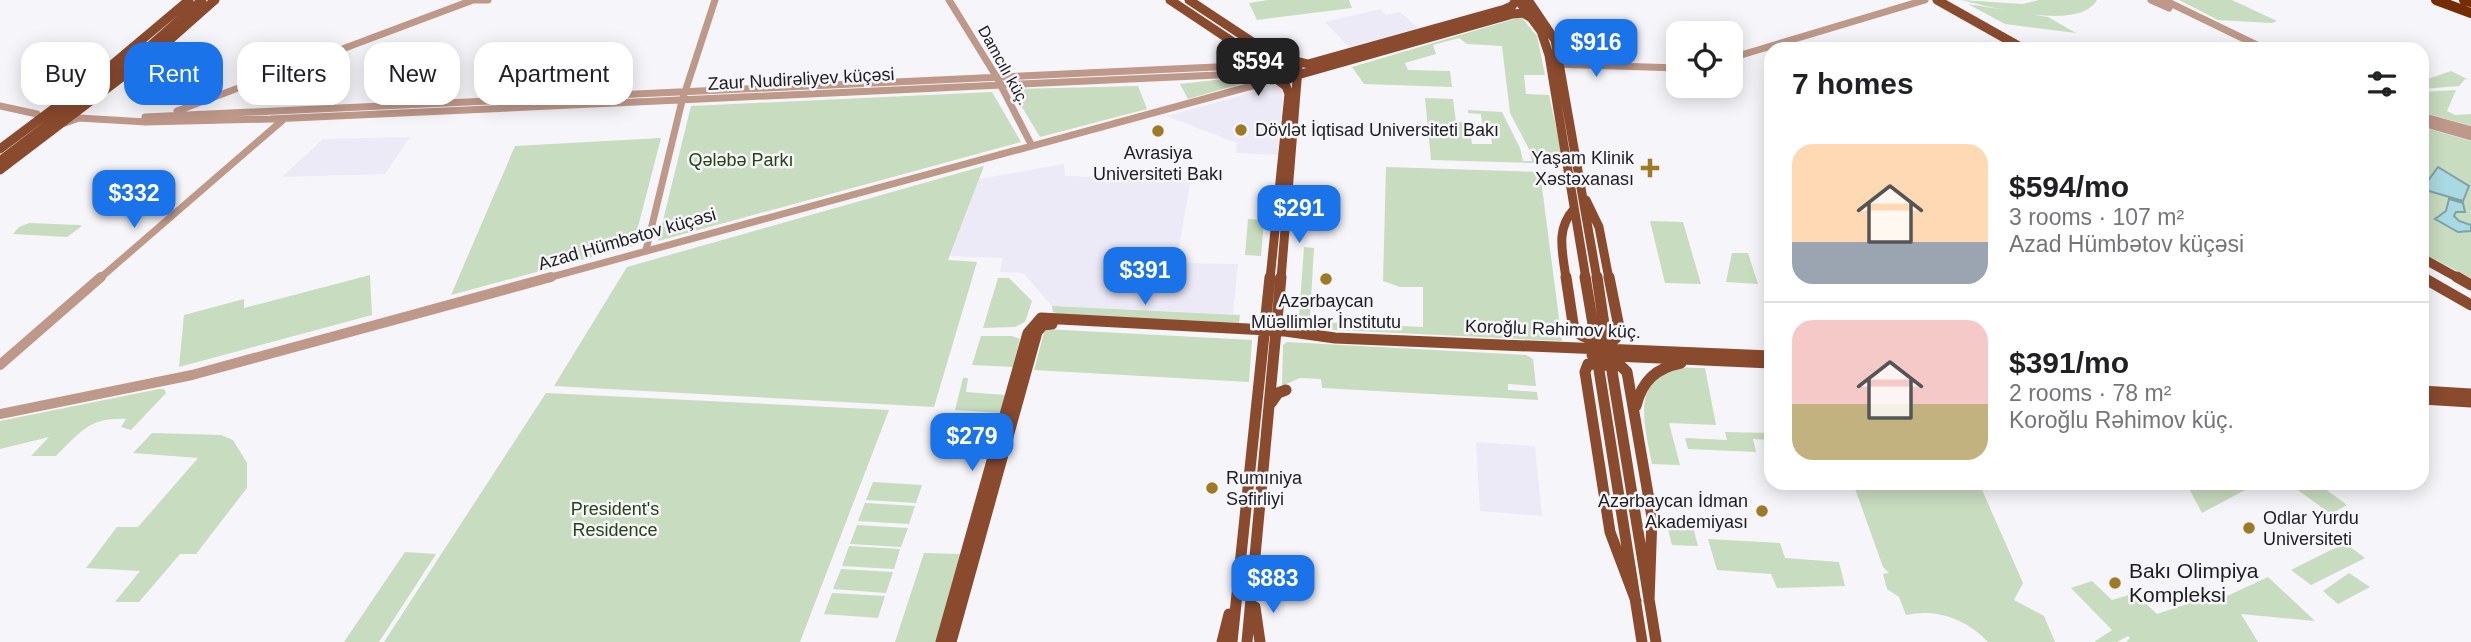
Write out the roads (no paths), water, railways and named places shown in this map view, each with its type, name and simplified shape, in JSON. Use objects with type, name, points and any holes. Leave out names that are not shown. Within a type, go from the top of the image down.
[{"type":"highway","points":[[2436,0],[2471,14]]},
{"type":"highway","points":[[2443,0],[2471,14]]},
{"type":"highway","points":[[2456,0],[2469,2]]},
{"type":"main road","points":[[0,141],[180,0]]},
{"type":"main road","points":[[0,149],[113,64],[190,0]]},
{"type":"main road","points":[[0,161],[151,46],[202,0]]},
{"type":"main road","points":[[0,170],[85,106],[215,0]]},
{"type":"main road","points":[[1170,0],[1251,54],[1269,75],[1286,86],[1289,94],[1269,334],[1268,413],[1247,642]]},
{"type":"main road","points":[[1189,0],[1267,52],[1288,61],[1298,72],[1232,642]]},
{"type":"main road","points":[[1269,75],[1297,73],[1509,12],[1517,0],[1544,36],[1555,64],[1583,195],[1605,331]]},
{"type":"main road","points":[[1528,0],[1553,36],[1574,209],[1594,330]]},
{"type":"main road","points":[[1937,0],[2012,42]]},
{"type":"main road","points":[[1949,0],[2024,42]]},
{"type":"main road","points":[[2429,0],[2471,14]]},
{"type":"main road","points":[[160,18],[174,10],[190,6],[201,8],[200,14]]},
{"type":"main road","points":[[1269,75],[1265,64],[1275,60],[1315,63],[1509,12],[1523,13],[1531,17]]},
{"type":"main road","points":[[1583,195],[1599,228],[1620,331],[1627,340],[1637,345],[1669,351]]},
{"type":"main road","points":[[1548,348],[1569,345],[1573,339],[1574,330],[1560,235],[1564,220],[1574,209]]},
{"type":"main road","points":[[2429,262],[2471,285]]},
{"type":"main road","points":[[2429,269],[2471,291]]},
{"type":"main road","points":[[2429,275],[2471,298]]},
{"type":"main road","points":[[2429,281],[2471,305]]},
{"type":"main road","points":[[941,642],[1028,333],[1039,323],[1269,334]]},
{"type":"main road","points":[[951,642],[1039,323]]},
{"type":"main road","points":[[1574,330],[1586,339],[1610,340],[1618,338],[1620,331]]},
{"type":"main road","name":"Koroğlu Rəhimov küç.","points":[[1269,334],[1764,356]]},
{"type":"main road","name":"Koroğlu Rəhimov küç.","points":[[1592,355],[1764,363]]},
{"type":"main road","points":[[1635,423],[1638,395],[1651,375],[1670,365],[1706,360]]},
{"type":"main road","points":[[1642,642],[1643,601],[1652,517],[1625,369],[1617,365],[1586,365],[1605,510],[1614,545],[1643,601]]},
{"type":"main road","points":[[1606,370],[1643,601],[1656,642]]},
{"type":"main road","points":[[1268,413],[1274,397],[1286,390]]},
{"type":"main road","points":[[2429,391],[2471,394]]},
{"type":"main road","points":[[2429,399],[2471,401]]},
{"type":"main road","points":[[1222,642],[1238,580]]},
{"type":"main road","points":[[1252,590],[1260,642]]},
{"type":"street","points":[[223,93],[473,0],[488,0]]},
{"type":"street","points":[[646,250],[685,90],[715,0]]},
{"type":"street","name":"Damcılı küç.","points":[[949,0],[996,76],[1032,146]]},
{"type":"street","points":[[1785,42],[1925,0]]},
{"type":"street","points":[[2151,0],[2238,42]]},
{"type":"street","points":[[2164,0],[2251,42]]},
{"type":"street","points":[[1743,54],[1764,48]]},
{"type":"street","points":[[1555,64],[1666,68]]},
{"type":"street","name":"Zaur Nudirəliyev küçəsi","points":[[60,125],[79,118],[286,118],[1239,74],[1269,75]]},
{"type":"street","name":"Zaur Nudirəliyev küçəsi","points":[[85,106],[83,112],[91,114],[171,118],[233,111],[996,76],[1269,75]]},
{"type":"street","name":"Azad Hümbətov küçəsi","points":[[0,414],[179,378],[1032,146],[1269,75]]},
{"type":"street","points":[[171,118],[198,105]]},
{"type":"street","points":[[210,105],[210,108],[233,111]]},
{"type":"street","points":[[0,106],[37,114]]},
{"type":"street","points":[[0,365],[286,118],[293,109]]},
{"type":"street","points":[[2429,118],[2471,130]]},
{"type":"street","points":[[2429,124],[2471,137]]},
{"type":"water","points":[[2438,167],[2469,186],[2463,201],[2429,191],[2429,179]]},
{"type":"water","points":[[2449,199],[2463,203],[2465,212],[2456,212],[2454,216],[2471,225],[2471,231],[2458,232],[2435,219],[2446,211]]},
{"type":"place","name":"Dövlət İqtisad Universiteti Bakı","points":[[1241,130]]},
{"type":"place","name":"Avrasiya Universiteti Bakı","points":[[1158,131]]},
{"type":"place","name":"Yaşam Klinik Xəstəxanası","points":[[1650,168]]},
{"type":"place","name":"Azərbaycan Müəllimlər İnstitutu","points":[[1326,279]]},
{"type":"place","name":"Rumıniya Səfirliyi","points":[[1212,488]]},
{"type":"place","name":"Azərbaycan İdman Akademiyası","points":[[1762,511]]},
{"type":"place","name":"Odlar Yurdu Universiteti","points":[[2249,528]]},
{"type":"place","name":"Bakı Olimpiya Kompleksi","points":[[2115,583]]},
{"type":"park label","name":"Qələbə Parkı","points":[[741,160]]},
{"type":"park label","name":"President's Residence","points":[[615,519]]}]
